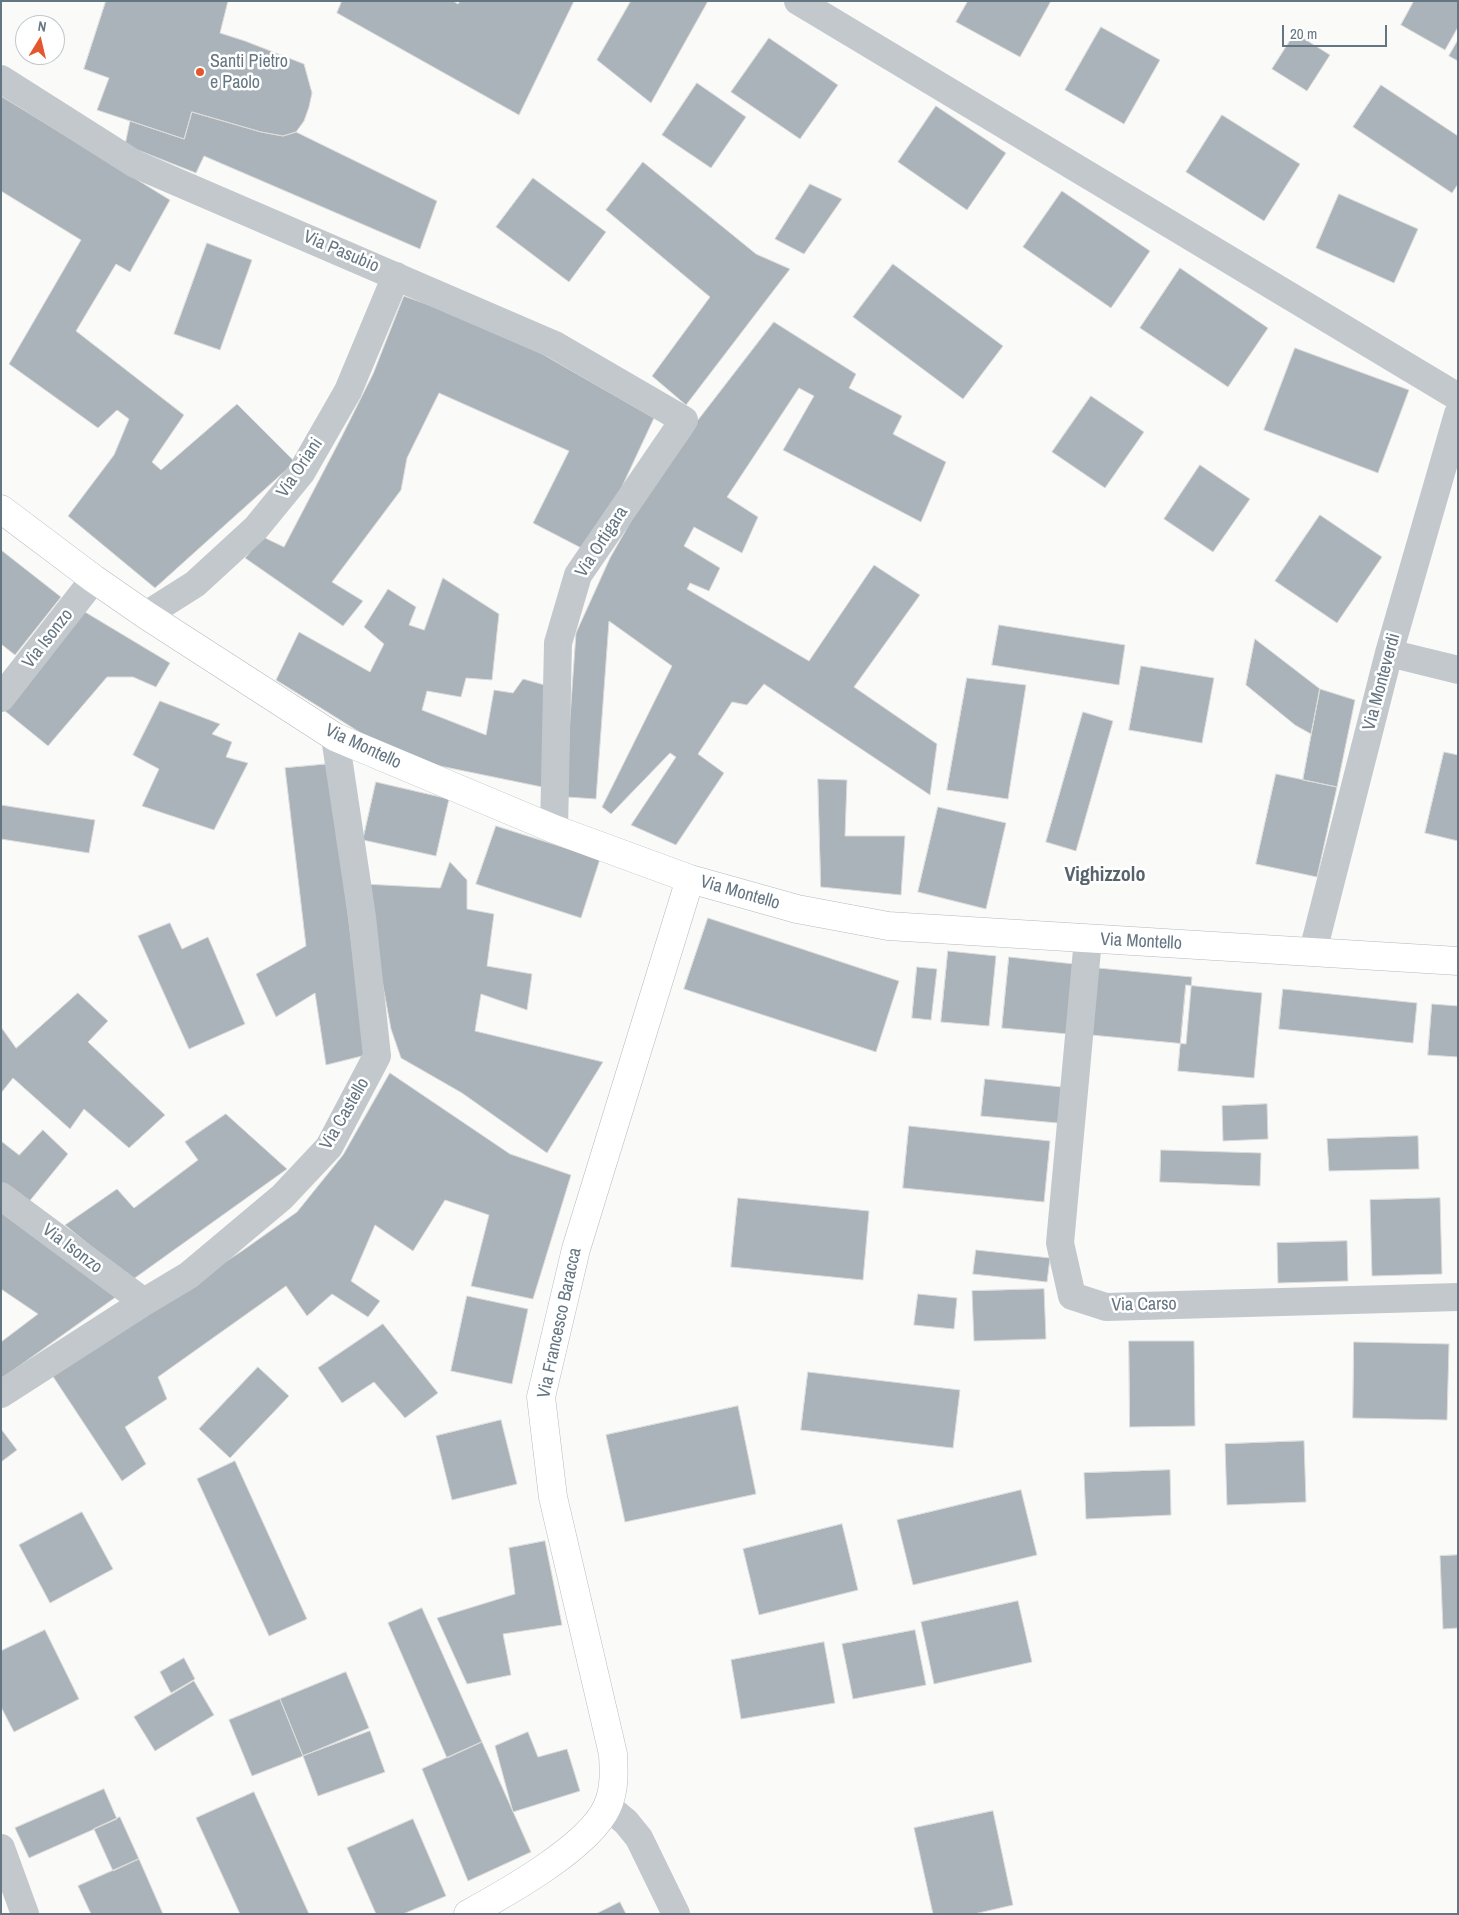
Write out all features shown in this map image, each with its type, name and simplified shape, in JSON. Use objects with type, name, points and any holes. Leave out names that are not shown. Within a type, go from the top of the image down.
[{"type":"street","points":[[798,1],[1458,398]]},
{"type":"street","name":"Via Pasubio","points":[[1,78],[135,164],[556,345],[684,420]]},
{"type":"street","name":"Via Oriani","points":[[146,615],[195,584],[256,528],[301,473],[348,391],[396,276]]},
{"type":"street","name":"Via Monteverdi","points":[[1313,951],[1389,653],[1458,414]]},
{"type":"street","name":"Via Ortigara","points":[[554,829],[558,643],[578,575],[684,420]]},
{"type":"street","name":"Via Montello","points":[[1,509],[94,579],[146,615],[335,737],[554,829],[690,879],[797,909],[888,926],[1458,961]]},
{"type":"street","name":"Via Isonzo","points":[[1,698],[94,579]]},
{"type":"street","points":[[1389,653],[1458,670]]},
{"type":"street","name":"Via Castello","points":[[1,1394],[189,1275],[282,1197],[329,1147],[377,1056],[362,917],[335,737]]},
{"type":"street","name":"Via Francesco Baracca","points":[[468,1914],[549,1865],[595,1825],[608,1807],[614,1780],[614,1754],[553,1497],[541,1397],[576,1249],[690,879]]},
{"type":"street","name":"Via Carso","points":[[1088,939],[1060,1243],[1072,1296],[1106,1307],[1458,1297]]},
{"type":"street","name":"Via Isonzo","points":[[1,1196],[144,1302]]},
{"type":"street","points":[[608,1807],[626,1822],[639,1838],[676,1914]]},
{"type":"street","points":[[1,1848],[25,1914]]},
{"type":"building","name":"Santi Pietro e Paolo","points":[[106,1],[228,1],[220,33],[304,64],[312,93],[304,121],[296,132],[283,136],[261,132],[192,112],[184,139],[97,110],[109,78],[84,69]]},
{"type":"building","points":[[342,1],[453,1],[458,4],[460,1],[574,1],[519,115],[337,13]]},
{"type":"building","points":[[631,1],[708,1],[651,103],[597,60]]},
{"type":"building","points":[[968,1],[1051,1],[1020,57],[956,22]]},
{"type":"building","points":[[1414,1],[1458,1],[1458,27],[1445,50],[1401,25]]},
{"type":"building","points":[[1101,27],[1160,60],[1124,124],[1065,90]]},
{"type":"building","points":[[1295,33],[1330,55],[1307,91],[1272,69]]},
{"type":"building","points":[[769,38],[838,85],[800,139],[731,92]]},
{"type":"building","points":[[1458,40],[1458,61],[1449,56]]},
{"type":"building","points":[[697,83],[746,117],[711,168],[662,135]]},
{"type":"building","points":[[1381,85],[1458,136],[1458,184],[1452,193],[1353,127]]},
{"type":"building","points":[[1,96],[170,200],[130,272],[116,264],[76,331],[184,415],[152,462],[161,470],[237,404],[295,462],[155,588],[68,516],[114,455],[129,419],[117,410],[98,428],[9,364],[81,240],[1,191]]},
{"type":"building","points":[[936,106],[1006,153],[967,210],[898,162]]},
{"type":"building","points":[[192,112],[261,132],[283,136],[296,132],[437,201],[420,249],[204,156],[196,173],[125,145],[130,121],[184,139]]},
{"type":"building","points":[[1222,115],[1300,164],[1264,221],[1186,172]]},
{"type":"building","points":[[643,162],[756,254],[790,269],[686,405],[652,376],[710,297],[606,210]]},
{"type":"building","points":[[533,178],[606,232],[569,282],[496,227]]},
{"type":"building","points":[[810,184],[842,199],[804,254],[775,239]]},
{"type":"building","points":[[1062,191],[1150,251],[1111,308],[1023,247]]},
{"type":"building","points":[[1339,194],[1418,229],[1394,283],[1316,248]]},
{"type":"building","points":[[207,243],[252,260],[220,350],[174,334]]},
{"type":"building","points":[[893,264],[1003,346],[963,399],[853,317]]},
{"type":"building","points":[[1180,268],[1268,328],[1228,387],[1140,328]]},
{"type":"building","points":[[404,296],[504,332],[654,418],[591,553],[533,523],[569,451],[439,393],[407,458],[401,490],[332,582],[363,601],[343,626],[245,558],[263,537],[284,547],[373,374]]},
{"type":"building","points":[[774,322],[856,374],[849,388],[902,416],[893,434],[946,462],[921,522],[783,450],[814,396],[799,388],[727,497],[758,517],[742,553],[694,527],[684,546],[720,568],[709,591],[690,583],[687,589],[809,661],[874,565],[920,595],[854,687],[937,744],[930,795],[764,684],[747,705],[732,702],[698,754],[724,773],[676,845],[631,825],[676,757],[670,753],[611,814],[602,807],[672,666],[609,621],[596,799],[567,797],[568,746],[576,633],[610,558],[661,468]]},
{"type":"building","points":[[1295,348],[1409,390],[1378,473],[1264,430]]},
{"type":"building","points":[[1091,396],[1144,432],[1105,488],[1052,452]]},
{"type":"building","points":[[1200,465],[1250,499],[1213,552],[1164,519]]},
{"type":"building","points":[[1320,515],[1382,557],[1337,623],[1275,581]]},
{"type":"building","points":[[1,550],[61,597],[15,655],[1,644]]},
{"type":"building","points":[[443,578],[499,614],[492,680],[466,678],[461,697],[427,691],[422,710],[486,735],[494,690],[513,693],[523,679],[552,687],[547,788],[401,758],[276,680],[299,632],[370,672],[384,644],[364,627],[388,589],[416,607],[409,625],[424,630]]},
{"type":"building","points":[[85,612],[170,663],[156,687],[133,677],[107,677],[48,746],[5,711]]},
{"type":"building","points":[[999,625],[1125,645],[1119,685],[992,665]]},
{"type":"building","points":[[1255,639],[1320,689],[1311,734],[1295,725],[1246,685]]},
{"type":"building","points":[[1141,666],[1214,678],[1202,743],[1129,730]]},
{"type":"building","points":[[967,678],[1026,685],[1008,799],[947,790]]},
{"type":"building","points":[[1320,689],[1355,700],[1337,787],[1303,780]]},
{"type":"building","points":[[160,701],[220,724],[212,734],[232,742],[226,757],[248,763],[214,830],[142,806],[159,769],[133,755]]},
{"type":"building","points":[[1083,712],[1113,721],[1076,851],[1046,842]]},
{"type":"building","points":[[1444,752],[1458,755],[1458,841],[1425,833]]},
{"type":"building","points":[[329,764],[366,1055],[326,1065],[315,993],[276,1017],[256,974],[306,946],[285,768]]},
{"type":"building","points":[[1276,774],[1337,787],[1317,877],[1256,864]]},
{"type":"building","points":[[818,779],[847,780],[845,836],[905,836],[901,895],[821,887]]},
{"type":"building","points":[[376,782],[449,799],[436,856],[363,840]]},
{"type":"building","points":[[1,805],[95,820],[89,853],[1,839]]},
{"type":"building","points":[[938,807],[1006,823],[986,909],[918,892]]},
{"type":"building","points":[[496,826],[600,859],[581,918],[476,884]]},
{"type":"building","points":[[450,862],[467,880],[467,909],[494,914],[487,966],[532,974],[527,1010],[481,994],[475,1031],[603,1062],[547,1153],[462,1093],[401,1058],[391,1029],[364,884],[440,888]]},
{"type":"building","points":[[708,918],[899,981],[876,1052],[684,989]]},
{"type":"building","points":[[170,923],[182,949],[208,937],[245,1024],[189,1049],[138,936]]},
{"type":"building","points":[[948,951],[996,956],[989,1026],[941,1022]]},
{"type":"building","points":[[1009,957],[1074,964],[1068,1034],[1002,1028]]},
{"type":"building","points":[[917,967],[937,969],[931,1020],[912,1018]]},
{"type":"building","points":[[1098,968],[1192,977],[1186,1044],[1091,1035]]},
{"type":"building","points":[[1186,985],[1262,993],[1254,1078],[1178,1071]]},
{"type":"building","points":[[1283,989],[1417,1003],[1413,1043],[1279,1029]]},
{"type":"building","points":[[78,993],[108,1021],[88,1042],[165,1115],[129,1148],[84,1109],[70,1129],[13,1078],[1,1093],[1,1027],[16,1048]]},
{"type":"building","points":[[1432,1004],[1458,1006],[1458,1057],[1428,1055]]},
{"type":"building","points":[[390,1073],[510,1154],[571,1175],[533,1299],[471,1286],[489,1215],[445,1200],[413,1251],[375,1225],[351,1281],[380,1301],[368,1317],[332,1294],[307,1316],[286,1286],[158,1377],[167,1399],[125,1427],[146,1464],[122,1481],[52,1375],[242,1251],[297,1212],[343,1155]]},
{"type":"building","points":[[985,1079],[1062,1087],[1058,1123],[981,1116]]},
{"type":"building","points":[[1267,1104],[1268,1139],[1223,1141],[1222,1106]]},
{"type":"building","points":[[226,1114],[287,1169],[132,1280],[65,1225],[117,1189],[134,1208],[198,1160],[185,1142]]},
{"type":"building","points":[[909,1126],[1050,1141],[1044,1202],[903,1188]]},
{"type":"building","points":[[43,1130],[68,1154],[28,1203],[1,1185],[1,1141],[19,1155]]},
{"type":"building","points":[[1418,1136],[1419,1169],[1329,1171],[1327,1139]]},
{"type":"building","points":[[1161,1150],[1261,1153],[1260,1186],[1160,1182]]},
{"type":"building","points":[[738,1198],[869,1211],[863,1280],[731,1267]]},
{"type":"building","points":[[1440,1198],[1442,1274],[1372,1276],[1370,1200]]},
{"type":"building","points":[[1,1212],[120,1294],[1,1379],[1,1342],[38,1314],[1,1289]]},
{"type":"building","points":[[1347,1241],[1348,1281],[1278,1283],[1277,1243]]},
{"type":"building","points":[[976,1250],[1050,1258],[1047,1282],[973,1274]]},
{"type":"building","points":[[1044,1289],[1046,1339],[974,1341],[972,1291]]},
{"type":"building","points":[[918,1294],[957,1298],[954,1329],[914,1325]]},
{"type":"building","points":[[467,1296],[528,1309],[512,1384],[451,1371]]},
{"type":"building","points":[[383,1324],[438,1393],[405,1418],[374,1382],[342,1403],[318,1368]]},
{"type":"building","points":[[1129,1341],[1194,1341],[1195,1426],[1130,1427]]},
{"type":"building","points":[[1354,1342],[1449,1344],[1447,1420],[1353,1418]]},
{"type":"building","points":[[258,1367],[289,1396],[230,1458],[199,1429]]},
{"type":"building","points":[[808,1372],[960,1390],[953,1448],[801,1430]]},
{"type":"building","points":[[738,1406],[756,1494],[625,1522],[606,1435]]},
{"type":"building","points":[[501,1420],[517,1484],[452,1500],[436,1436]]},
{"type":"building","points":[[1,1429],[17,1450],[1,1462]]},
{"type":"building","points":[[1304,1441],[1306,1502],[1227,1505],[1225,1444]]},
{"type":"building","points":[[235,1461],[307,1619],[269,1636],[197,1479]]},
{"type":"building","points":[[1170,1470],[1171,1515],[1086,1519],[1084,1473]]},
{"type":"building","points":[[1021,1490],[1037,1555],[913,1585],[897,1520]]},
{"type":"building","points":[[82,1512],[113,1569],[50,1603],[19,1545]]},
{"type":"building","points":[[842,1524],[858,1590],[759,1615],[743,1549]]},
{"type":"building","points":[[545,1541],[562,1625],[503,1634],[511,1675],[467,1684],[437,1618],[515,1594],[509,1548]]},
{"type":"building","points":[[1458,1555],[1458,1628],[1443,1629],[1440,1556]]},
{"type":"building","points":[[1018,1601],[1032,1662],[934,1684],[921,1622]]},
{"type":"building","points":[[422,1608],[482,1742],[447,1758],[388,1623]]},
{"type":"building","points":[[45,1630],[79,1699],[14,1732],[1,1707],[1,1651]]},
{"type":"building","points":[[915,1630],[926,1685],[853,1699],[842,1644]]},
{"type":"building","points":[[824,1642],[835,1703],[741,1719],[731,1660]]},
{"type":"building","points":[[184,1658],[195,1679],[171,1693],[160,1672]]},
{"type":"building","points":[[346,1672],[369,1728],[303,1756],[280,1699]]},
{"type":"building","points":[[194,1681],[214,1715],[155,1751],[134,1717]]},
{"type":"building","points":[[280,1699],[303,1756],[252,1776],[229,1720]]},
{"type":"building","points":[[370,1731],[385,1772],[318,1796],[303,1756]]},
{"type":"building","points":[[528,1732],[538,1757],[567,1749],[580,1791],[513,1812],[495,1746]]},
{"type":"building","points":[[482,1742],[531,1852],[468,1881],[422,1769]]},
{"type":"building","points":[[104,1789],[117,1819],[29,1858],[15,1828]]},
{"type":"building","points":[[254,1792],[309,1914],[240,1914],[196,1818]]},
{"type":"building","points":[[993,1811],[1013,1905],[974,1914],[933,1914],[914,1828]]},
{"type":"building","points":[[120,1817],[139,1859],[113,1871],[94,1829]]},
{"type":"building","points":[[413,1819],[446,1896],[403,1914],[376,1914],[347,1848]]},
{"type":"building","points":[[139,1859],[163,1914],[91,1914],[78,1886]]},
{"type":"building","points":[[620,1902],[626,1914],[596,1914]]},
{"type":"place","name":"Santi Pietro e Paolo","points":[[200,72]]},
{"type":"district","name":"Vighizzolo","points":[[1105,876]]}]
